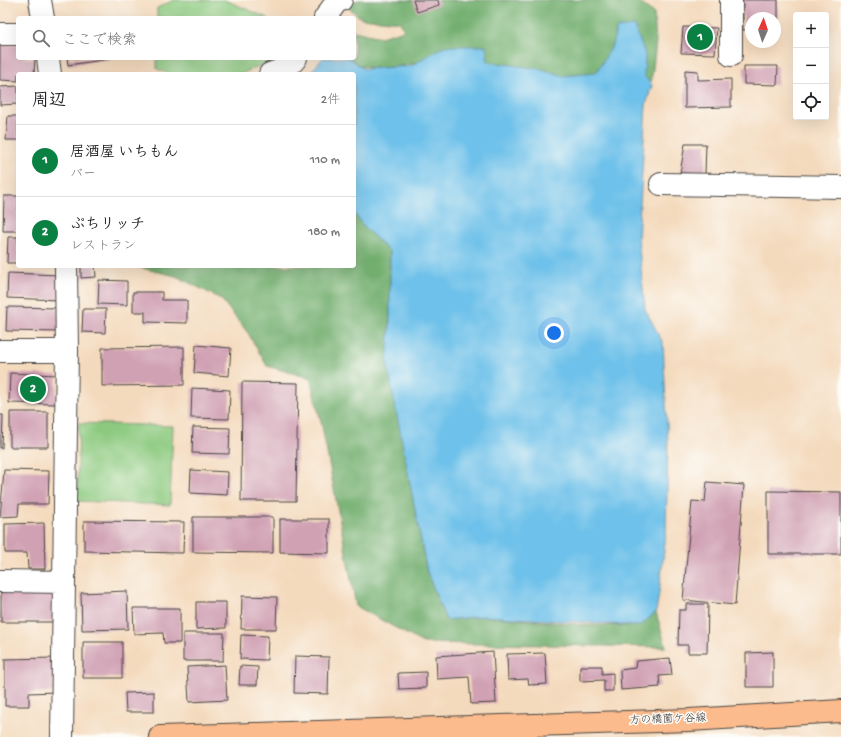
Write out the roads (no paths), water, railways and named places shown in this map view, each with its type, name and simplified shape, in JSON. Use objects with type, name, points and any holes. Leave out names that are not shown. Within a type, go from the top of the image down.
[{"type":"main road","name":"方の橋薗ケ谷線","points":[[160,737],[689,720],[841,711]]},
{"type":"street","points":[[40,0],[43,16]]},
{"type":"street","points":[[327,16],[338,1],[341,0]]},
{"type":"street","points":[[731,0],[731,55]]},
{"type":"street","points":[[0,34],[16,34]]},
{"type":"street","points":[[48,60],[50,72]]},
{"type":"street","points":[[275,72],[295,60]]},
{"type":"street","points":[[661,184],[841,187]]},
{"type":"street","points":[[62,737],[67,351],[66,268]]},
{"type":"street","points":[[0,350],[67,351]]},
{"type":"street","points":[[0,580],[64,582]]},
{"type":"water","points":[[634,26],[645,54],[644,76],[652,85],[646,105],[638,238],[645,309],[663,343],[668,443],[666,533],[656,612],[640,626],[484,616],[446,620],[427,572],[387,363],[390,323],[390,252],[364,227],[356,216],[356,72],[311,72],[321,60],[352,60],[364,69],[411,66],[444,46],[486,46],[488,62],[542,69],[563,76],[596,73],[611,48],[617,28]]},
{"type":"place","name":"居酒屋 いちもん","points":[[700,37]]},
{"type":"place","name":"ぷちリッチ","points":[[33,389]]}]
